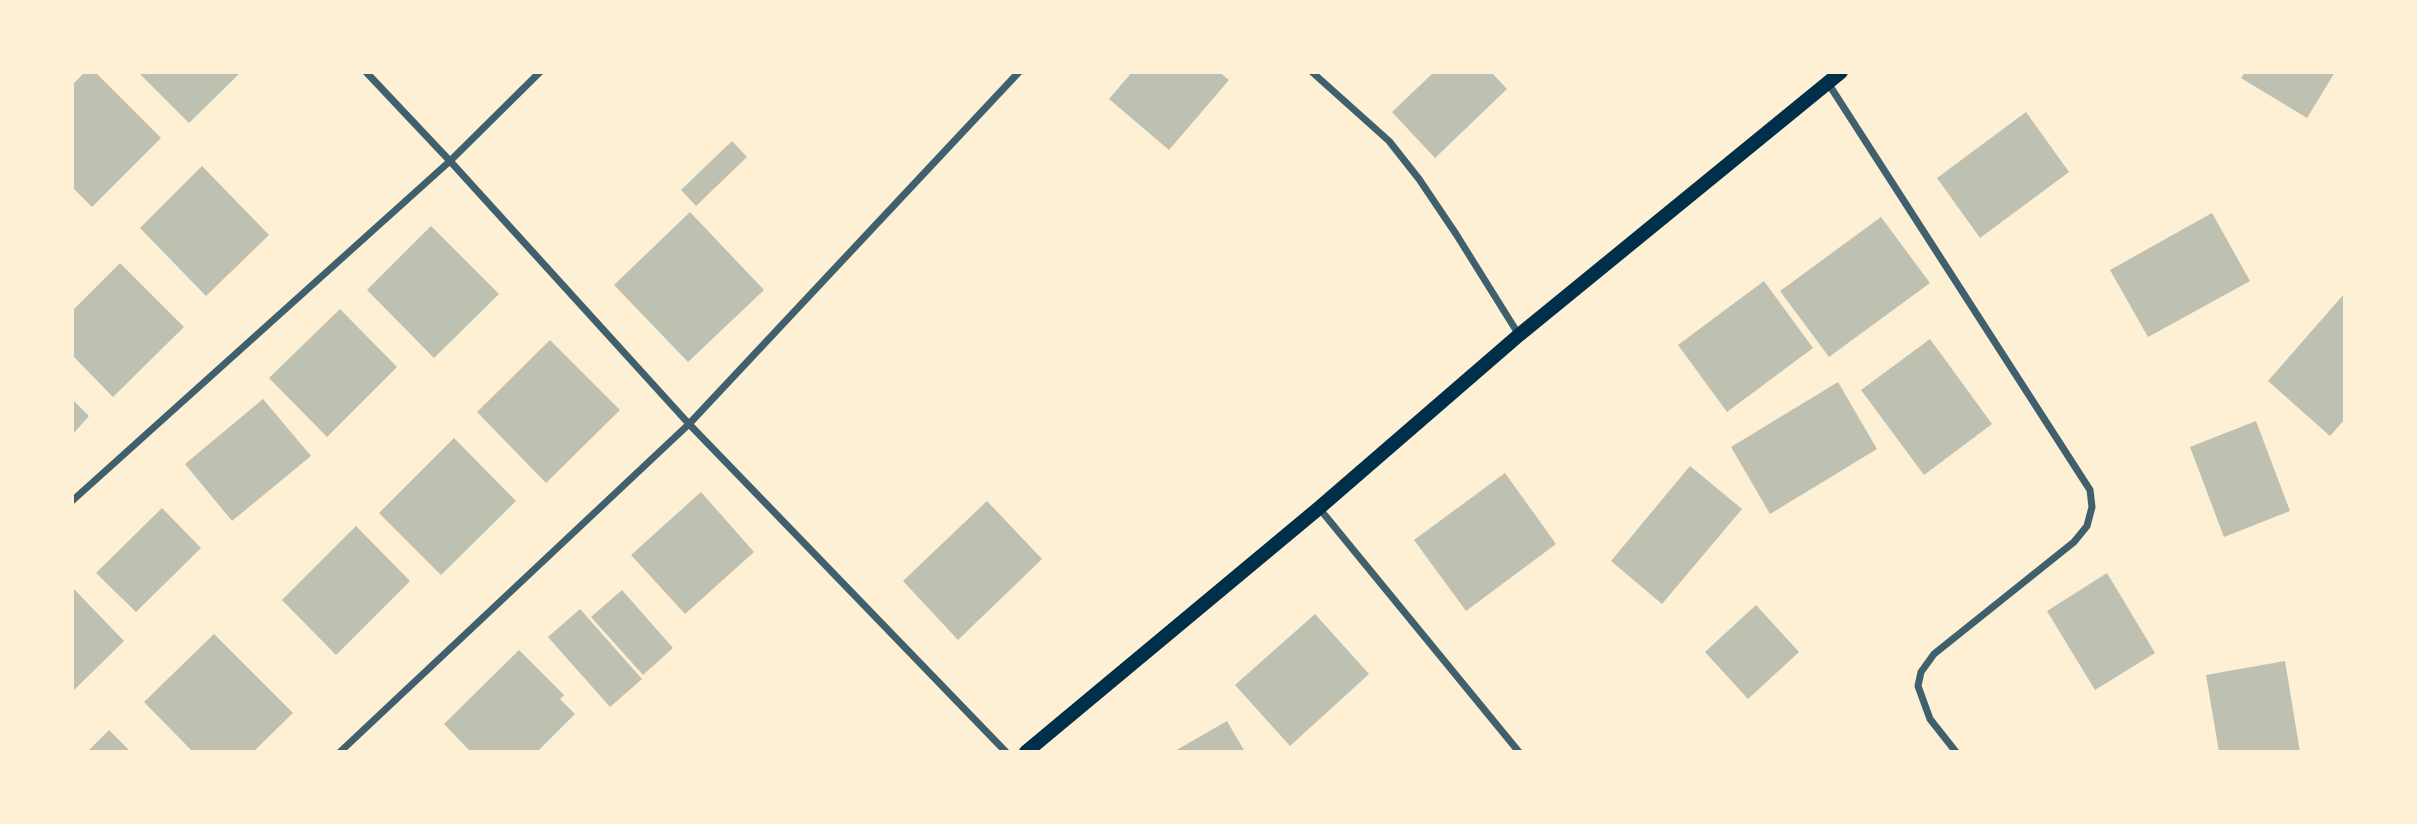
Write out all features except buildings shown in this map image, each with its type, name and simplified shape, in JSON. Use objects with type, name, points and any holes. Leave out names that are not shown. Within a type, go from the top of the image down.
[{"type":"main road","points":[[1026,752],[1319,508],[1519,335],[1841,72]]},
{"type":"street","points":[[366,72],[689,424],[1006,752]]},
{"type":"street","points":[[72,501],[450,161],[540,72]]},
{"type":"street","points":[[340,752],[689,424],[1019,72]]},
{"type":"street","points":[[1312,72],[1389,141],[1441,212],[1519,335]]},
{"type":"street","points":[[1828,83],[2090,490],[2092,508],[2087,526],[2074,542],[1934,654],[1921,672],[1918,686],[1930,719],[1956,752]]},
{"type":"street","points":[[1319,508],[1519,752]]}]
